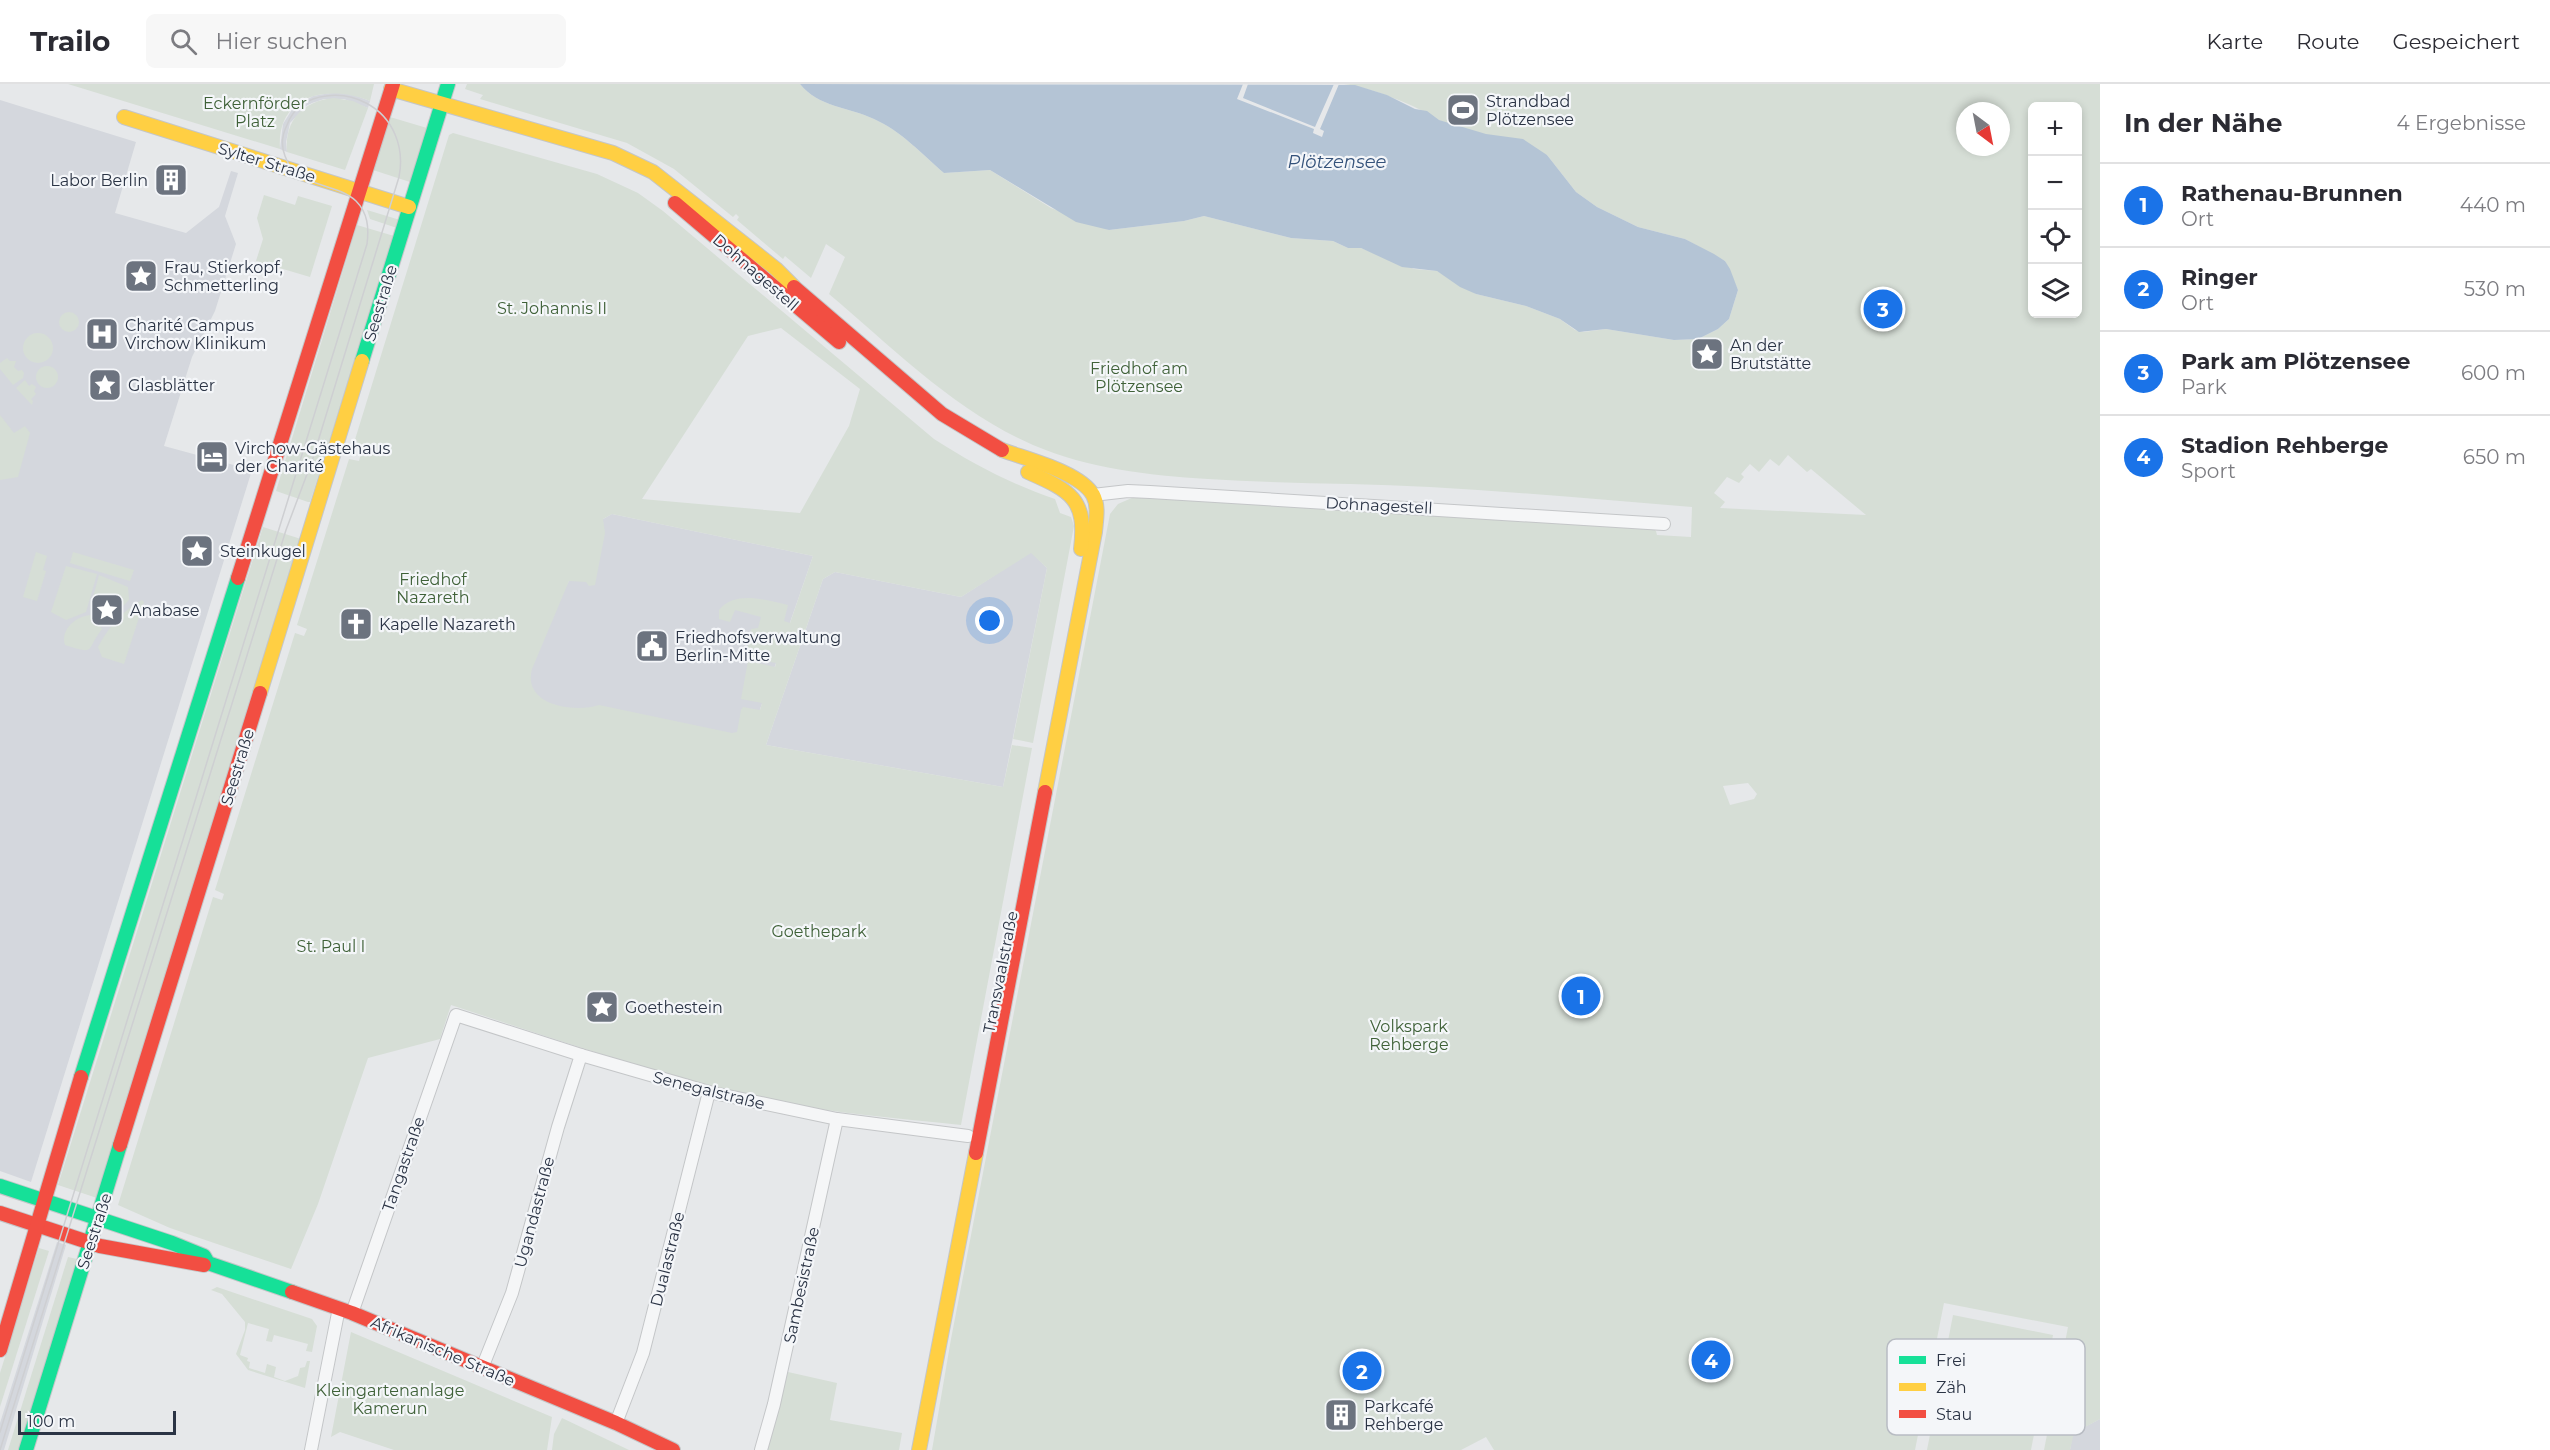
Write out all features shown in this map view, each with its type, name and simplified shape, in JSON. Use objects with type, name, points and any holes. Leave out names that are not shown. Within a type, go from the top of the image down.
[{"type":"street","name":"Seestraße","points":[[26,1450],[448,84]]},
{"type":"street","name":"Dohnagestell","points":[[390,91],[607,163],[629,171],[650,183],[936,424],[980,452],[1054,483],[1068,491],[1078,501],[1093,495],[1128,491],[1664,524]]},
{"type":"street","points":[[0,1350],[390,91]]},
{"type":"street","name":"Dohnagestell","points":[[440,109],[613,153],[653,172],[759,255],[942,414],[999,449],[1070,476],[1093,495]]},
{"type":"street","name":"Sylter Straße","points":[[124,117],[409,207]]},
{"type":"street","name":"Transvaalstraße","points":[[919,1450],[932,1355],[1037,808],[1098,519],[1093,495]]},
{"type":"street","name":"Transvaalstraße","points":[[1037,808],[1084,532],[1084,514],[1078,501]]},
{"type":"street","name":"Senegalstraße","points":[[456,1015],[581,1055],[709,1092],[837,1119],[974,1137]]},
{"type":"street","name":"Tangastraße","points":[[352,1313],[456,1015]]},
{"type":"street","name":"Ugandastraße","points":[[482,1368],[512,1293],[558,1127],[581,1055]]},
{"type":"street","name":"Dualastraße","points":[[616,1423],[643,1353],[709,1092]]},
{"type":"street","name":"Sambesistraße","points":[[760,1450],[774,1404],[837,1119]]},
{"type":"street","name":"Afrikanische Straße","points":[[0,1186],[204,1256],[208,1263],[352,1313],[616,1423],[673,1450]]},
{"type":"street","name":"Afrikanische Straße","points":[[0,1214],[90,1243],[201,1266],[208,1263]]},
{"type":"street","points":[[149,1254],[154,1238]]},
{"type":"street","points":[[311,1450],[339,1308]]},
{"type":"street","name":"Transvaalstraße","points":[[908,1450],[932,1355]]},
{"type":"shaded area","points":[[336,92],[370,101],[368,108],[344,99],[324,99],[312,103],[306,106],[290,123],[286,142],[287,152],[280,149],[283,124],[293,108],[313,96]]},
{"type":"shaded area","points":[[0,100],[136,142],[115,213],[186,233],[219,207],[231,171],[238,173],[225,216],[236,244],[215,311],[192,357],[164,446],[252,470],[31,1182],[0,1171]]},
{"type":"shaded area","points":[[612,514],[813,556],[748,744],[535,704],[522,684],[564,590],[603,519]]},
{"type":"shaded area","points":[[1031,552],[1047,568],[1003,787],[766,745],[823,579],[835,572],[961,597]]},
{"type":"shaded area","points":[[57,1242],[66,1245],[4,1450],[0,1450],[0,1423]]},
{"type":"shaded area","points":[[2100,1419],[2100,1450],[2070,1450],[2073,1435],[2085,1435],[2085,1427]]},
{"type":"green space","name":"Eckernförder Platz","points":[[68,84],[374,84],[370,101],[354,96],[322,94],[296,105],[287,116],[281,130],[280,149]]},
{"type":"green space","name":"Volkspark Rehberge","points":[[467,84],[800,84],[807,92],[825,102],[884,124],[911,143],[944,173],[990,170],[1051,208],[1109,230],[1184,221],[1204,216],[1291,238],[1333,241],[1348,248],[1361,248],[1414,269],[1437,271],[1476,294],[1526,306],[1560,319],[1575,330],[1584,332],[1606,329],[1674,340],[1698,339],[1718,329],[1729,319],[1738,290],[1725,261],[1685,239],[1638,227],[1597,207],[1576,192],[1547,155],[1438,120],[1419,109],[1380,93],[1344,84],[2100,84],[2100,1419],[2085,1427],[2085,1339],[2066,1339],[2068,1327],[1944,1303],[1937,1339],[1887,1339],[1887,1435],[1918,1435],[1915,1450],[1494,1450],[1486,1437],[1461,1450],[932,1450],[951,1339],[1110,514],[1118,504],[1134,497],[1650,526],[1657,535],[1691,537],[1692,507],[1430,487],[1185,477],[1119,470],[1054,453],[1004,431],[951,397],[829,294],[845,257],[826,244],[811,278],[785,256],[783,259],[737,220],[739,217],[736,214],[733,217],[674,169],[627,143],[480,99],[483,95],[465,89]],"holes":[[[1788,455],[1807,472],[1811,469],[1866,515],[1720,508],[1725,502],[1714,493],[1727,477],[1739,483],[1744,477],[1741,474],[1750,464],[1759,472],[1770,459],[1779,466]],[[1748,783],[1757,794],[1754,799],[1730,805],[1723,786]]]},
{"type":"green space","name":"Eckernförder Platz","points":[[334,98],[353,101],[368,108],[345,170],[287,152],[289,130],[298,114],[313,103]]},
{"type":"green space","points":[[390,117],[427,128],[410,182],[373,170]]},
{"type":"green space","points":[[453,133],[597,174],[638,193],[663,211],[934,439],[993,473],[1055,499],[1060,513],[1071,517],[1074,526],[1033,743],[1013,739],[1047,568],[1031,553],[961,597],[835,572],[823,579],[766,745],[1003,787],[1012,745],[1032,748],[961,1125],[821,1109],[734,1092],[612,1058],[451,1005],[440,1039],[368,1058],[318,1204],[291,1269],[170,1228],[118,1205],[213,897],[222,900],[224,894],[215,890],[295,633],[304,636],[307,629],[297,625],[349,459],[359,461],[362,449],[353,446],[449,135]],"holes":[[[781,328],[860,389],[849,426],[800,513],[642,499],[748,336]],[[612,514],[813,556],[790,623],[784,621],[788,605],[761,599],[733,600],[719,610],[719,619],[730,622],[735,610],[761,617],[758,628],[751,629],[746,657],[776,663],[775,667],[748,661],[741,699],[762,703],[760,710],[743,707],[737,732],[732,733],[599,705],[565,707],[542,699],[535,691],[531,681],[532,669],[569,581],[586,582],[589,586],[595,585],[605,533],[603,519]]]},
{"type":"green space","points":[[264,195],[295,205],[298,196],[332,206],[310,277],[256,261],[263,239],[257,218]]},
{"type":"green space","points":[[367,210],[400,220],[397,228],[370,219]]},
{"type":"green space","points":[[357,225],[394,236],[310,502],[308,502],[276,491]]},
{"type":"green space","points":[[69,312],[76,315],[79,322],[76,329],[69,332],[62,329],[59,322],[62,315]]},
{"type":"green space","points":[[38,333],[48,338],[53,348],[48,358],[38,363],[28,358],[23,348],[28,338]]},
{"type":"green space","points":[[7,358],[10,361],[16,361],[14,367],[24,373],[23,378],[13,385],[0,369],[0,363]]},
{"type":"green space","points":[[47,366],[55,369],[58,377],[55,385],[47,388],[39,385],[36,377],[39,369]]},
{"type":"green space","points":[[25,380],[29,386],[32,384],[36,387],[34,391],[36,394],[31,399],[32,405],[16,388]]},
{"type":"green space","points":[[0,415],[14,433],[25,426],[30,433],[18,477],[0,480]]},
{"type":"green space","points":[[263,527],[301,539],[97,1198],[58,1185]]},
{"type":"green space","points":[[36,552],[47,556],[43,570],[46,571],[37,601],[23,597]]},
{"type":"green space","points":[[73,552],[134,570],[130,581],[70,563]]},
{"type":"green space","points":[[66,566],[97,574],[86,612],[66,620],[51,612]]},
{"type":"green space","points":[[99,575],[128,587],[129,600],[108,622],[96,614],[91,605]]},
{"type":"green space","points":[[142,600],[144,602],[124,664],[102,657],[98,647],[106,633],[116,620]]},
{"type":"green space","points":[[92,615],[102,629],[89,649],[82,650],[65,645],[67,628],[81,617]]},
{"type":"green space","points":[[39,1248],[49,1251],[0,1407],[0,1373]]},
{"type":"green space","points":[[68,1257],[77,1259],[19,1450],[8,1450]]},
{"type":"green space","points":[[217,1287],[312,1319],[317,1326],[312,1352],[306,1351],[308,1344],[274,1335],[272,1342],[266,1341],[269,1329],[248,1323],[240,1355],[248,1358],[249,1368],[265,1373],[267,1364],[276,1367],[274,1377],[285,1381],[298,1376],[300,1368],[305,1367],[307,1361],[310,1361],[305,1388],[248,1370],[236,1354],[245,1330],[245,1322],[222,1294],[211,1290]]},
{"type":"green space","points":[[1953,1315],[2053,1335],[2052,1339],[1948,1339]]},
{"type":"green space","name":"Kleingartenanlage Kamerun","points":[[351,1332],[552,1417],[547,1450],[394,1450],[340,1432],[331,1437]]},
{"type":"green space","points":[[788,1372],[837,1383],[830,1420],[902,1433],[899,1450],[767,1450]]},
{"type":"green space","points":[[562,1418],[629,1450],[552,1450],[554,1434]]},
{"type":"green space","points":[[1930,1435],[2034,1435],[2031,1450],[1927,1450]]},
{"type":"green space","name":"Volkspark Rehberge","points":[[2047,1435],[2074,1435],[2070,1450],[2044,1450]]},
{"type":"water","name":"Plötzensee","points":[[800,84],[1355,85],[1387,95],[1415,109],[1427,111],[1439,120],[1486,134],[1523,139],[1547,155],[1576,192],[1597,207],[1638,227],[1685,239],[1725,261],[1738,290],[1729,319],[1718,329],[1698,339],[1674,340],[1606,329],[1579,332],[1560,319],[1526,306],[1476,294],[1460,287],[1437,271],[1402,267],[1361,248],[1348,248],[1333,241],[1291,238],[1204,216],[1184,221],[1109,230],[1076,222],[990,170],[944,173],[911,143],[884,124],[825,102],[807,92]]},
{"type":"pier","points":[[1243,84],[1248,84],[1243,98],[1315,127],[1334,84],[1339,84],[1320,129],[1324,131],[1322,137],[1313,133],[1314,129],[1237,99]]},
{"type":"tram line","points":[[0,1432],[367,244],[367,221],[360,206],[347,195],[306,179],[290,167],[284,152],[284,133],[293,114],[307,102],[331,95],[351,97],[375,109],[390,125],[395,134],[400,155],[399,177],[312,461],[286,530],[0,1450]]},
{"type":"traffic: fast","points":[[362,361],[448,84]]},
{"type":"traffic: fast","points":[[81,1077],[238,578]]},
{"type":"traffic: fast","points":[[26,1450],[120,1145]]},
{"type":"traffic: fast","points":[[0,1186],[172,1243],[204,1256],[208,1263],[292,1292]]},
{"type":"traffic: slow","points":[[391,89],[613,153],[653,172],[776,269],[794,287]]},
{"type":"traffic: slow","points":[[124,117],[409,207]]},
{"type":"traffic: slow","points":[[260,693],[362,361]]},
{"type":"traffic: slow","points":[[1002,450],[1065,473],[1086,487],[1093,495],[1096,504],[1095,532],[1045,792]]},
{"type":"traffic: slow","points":[[1028,472],[1055,485],[1073,499],[1081,519],[1081,549]]},
{"type":"traffic: slow","points":[[919,1450],[976,1153]]},
{"type":"traffic: jam","points":[[238,578],[393,84]]},
{"type":"traffic: jam","points":[[675,203],[839,342]]},
{"type":"traffic: jam","points":[[794,287],[942,414],[1002,450]]},
{"type":"traffic: jam","points":[[120,1145],[260,693]]},
{"type":"traffic: jam","points":[[976,1153],[1045,792]]},
{"type":"traffic: jam","points":[[0,1350],[81,1077]]},
{"type":"traffic: jam","points":[[0,1213],[100,1246],[204,1265]]},
{"type":"traffic: jam","points":[[292,1292],[352,1313],[616,1423],[673,1450]]},
{"type":"place","name":"Strandbad Plötzensee","points":[[1463,110]]},
{"type":"place","name":"Labor Berlin","points":[[171,180]]},
{"type":"place","name":"Frau, Stierkopf, Schmetterling","points":[[141,276]]},
{"type":"place","name":"Park am Plötzensee","points":[[1883,309]]},
{"type":"place","name":"Charité Campus Virchow Klinikum","points":[[102,334]]},
{"type":"place","name":"An der Brutstätte","points":[[1707,354]]},
{"type":"place","name":"Glasblätter","points":[[105,385]]},
{"type":"place","name":"Virchow-Gästehaus der Charité","points":[[212,457]]},
{"type":"place","name":"Steinkugel","points":[[197,551]]},
{"type":"place","name":"Anabase","points":[[107,610]]},
{"type":"place","name":"Kapelle Nazareth","points":[[356,624]]},
{"type":"place","name":"Friedhofsverwaltung Berlin-Mitte","points":[[652,646]]},
{"type":"place","name":"Rathenau-Brunnen","points":[[1581,996]]},
{"type":"place","name":"Goethestein","points":[[602,1007]]},
{"type":"place","name":"Stadion Rehberge","points":[[1711,1360]]},
{"type":"place","name":"Ringer","points":[[1362,1371]]},
{"type":"place","name":"Parkcafé Rehberge","points":[[1341,1415]]},
{"type":"park label","name":"St. Johannis II","points":[[552,308]]},
{"type":"park label","name":"Friedhof am Plötzensee","points":[[1139,377]]},
{"type":"park label","name":"Friedhof Nazareth","points":[[433,588]]},
{"type":"park label","name":"Goethepark","points":[[819,931]]},
{"type":"park label","name":"St. Paul I","points":[[331,946]]}]
